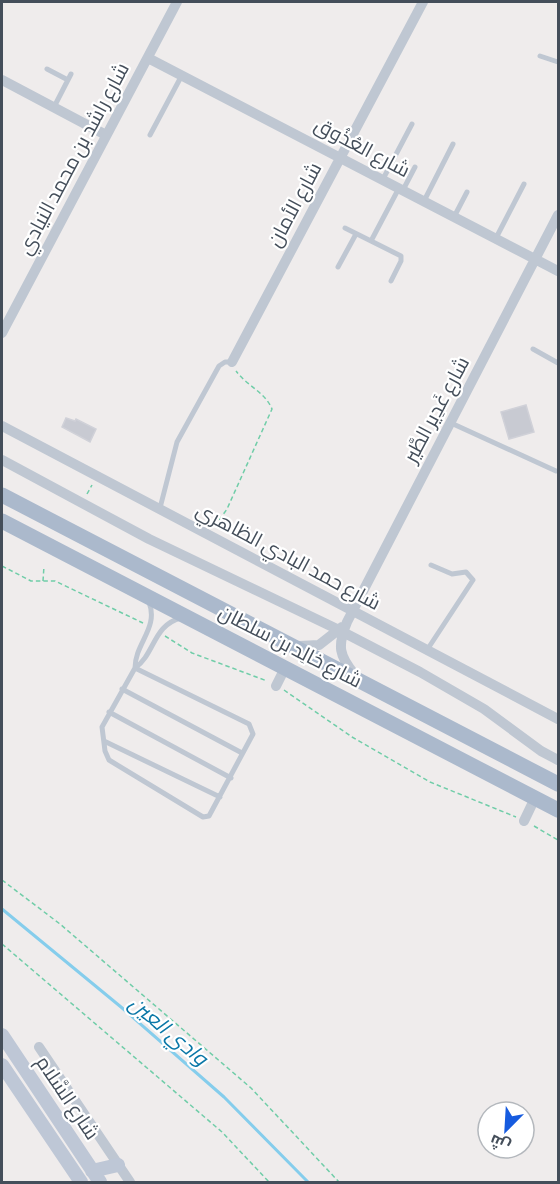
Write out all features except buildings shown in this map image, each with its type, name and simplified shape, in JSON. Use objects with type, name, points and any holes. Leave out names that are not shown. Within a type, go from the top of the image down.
[{"type":"main road","name":"شارع خالِد بن سلطان","points":[[2,495],[287,644],[557,779]]},
{"type":"main road","name":"شارع خالِد بن سلطان","points":[[2,520],[558,810]]},
{"type":"street","name":"شارع راشد بن محمد النيادي","points":[[2,333],[177,2]]},
{"type":"street","name":"شارع الأمان","points":[[232,362],[423,2]]},
{"type":"street","name":"شارع العُذُوق","points":[[148,58],[558,271]]},
{"type":"street","points":[[2,80],[106,135]]},
{"type":"street","name":"شارع غَدِير الطَّير","points":[[358,679],[341,657],[339,649],[343,628],[558,215]]},
{"type":"street","name":"شارع حمد البادي الظاهري","points":[[2,426],[558,719]]},
{"type":"street","points":[[2,460],[149,539],[343,628],[484,708],[541,751],[558,760]]},
{"type":"street","points":[[287,644],[310,647],[319,645],[343,628]]},
{"type":"street","points":[[276,686],[285,668]]},
{"type":"street","points":[[524,821],[535,798]]},
{"type":"street","name":"شارع السَّلام","points":[[2,1035],[100,1182]]},
{"type":"street","points":[[39,1047],[130,1182]]},
{"type":"street","name":"شارع السَّلام","points":[[2,1065],[81,1182]]},
{"type":"street","points":[[92,1170],[118,1165]]},
{"type":"lane","points":[[540,56],[558,62]]},
{"type":"lane","points":[[47,69],[68,80]]},
{"type":"lane","points":[[54,107],[72,74]]},
{"type":"lane","points":[[150,135],[182,75]]},
{"type":"lane","points":[[383,180],[412,124]]},
{"type":"lane","points":[[424,201],[453,144]]},
{"type":"lane","points":[[371,241],[415,167]]},
{"type":"lane","points":[[496,238],[524,184]]},
{"type":"lane","points":[[454,217],[467,192]]},
{"type":"lane","points":[[345,228],[401,256],[401,261],[391,281]]},
{"type":"lane","points":[[339,267],[356,234]]},
{"type":"lane","points":[[533,349],[558,363]]},
{"type":"lane","points":[[159,510],[179,437],[219,366],[225,362],[232,362]]},
{"type":"lane","points":[[451,423],[556,471]]},
{"type":"lane","points":[[427,650],[472,580],[466,572],[452,574],[431,565]]},
{"type":"lane","points":[[135,668],[135,659],[151,627],[152,612],[145,596]]},
{"type":"lane","points":[[135,668],[249,724],[253,734],[209,816],[203,817],[109,760],[102,727],[135,668],[143,662],[160,630],[169,622],[187,618]]},
{"type":"lane","points":[[123,689],[242,753]]},
{"type":"lane","points":[[109,712],[231,778]]},
{"type":"lane","points":[[104,741],[220,797]]},
{"type":"path","points":[[209,536],[227,509],[272,409],[268,399],[244,382],[232,362]]},
{"type":"path","points":[[2,566],[31,581],[55,581],[151,627]]},
{"type":"path","points":[[43,581],[44,566]]},
{"type":"path","points":[[160,630],[170,640],[192,652],[243,670],[276,686],[352,737],[430,782],[524,821],[558,840]]},
{"type":"path","points":[[2,880],[60,924],[251,1088],[339,1182]]},
{"type":"path","points":[[2,944],[222,1132],[268,1182]]},
{"type":"waterway","name":"وادي العين","points":[[2,909],[121,1007],[224,1097],[308,1182]]}]
